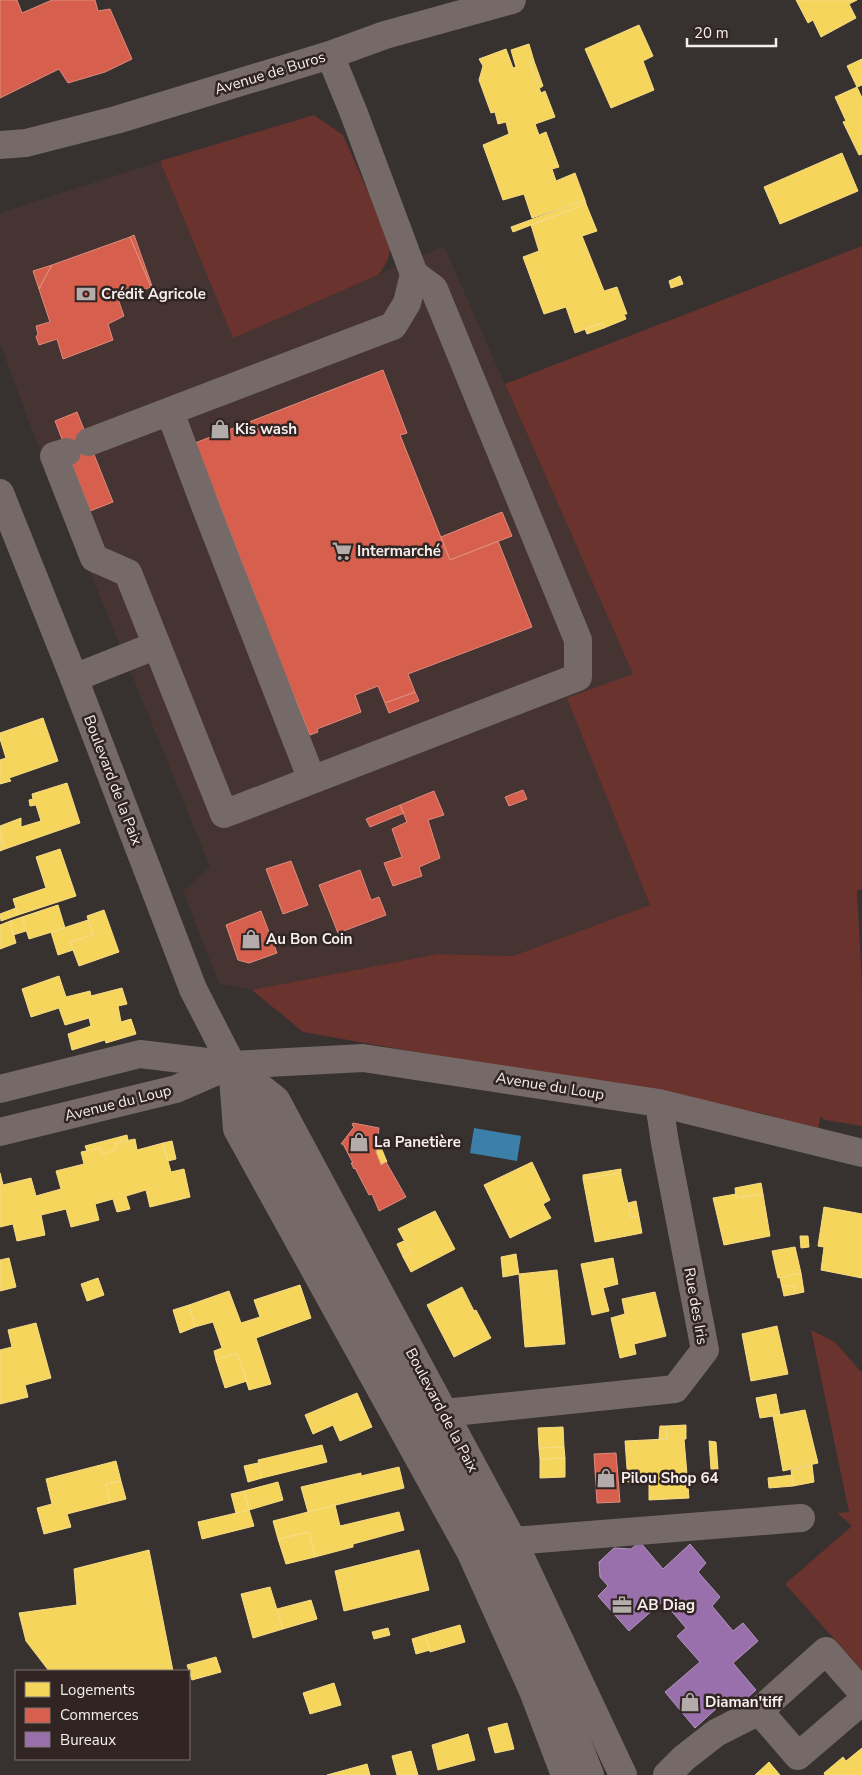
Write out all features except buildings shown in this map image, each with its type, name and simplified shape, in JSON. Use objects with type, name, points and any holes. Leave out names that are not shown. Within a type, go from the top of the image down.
[{"type":"main road","name":"Boulevard de la Paix","points":[[0,493],[74,678],[193,989],[232,1065],[237,1129],[471,1553],[533,1691],[565,1775]]},
{"type":"main road","name":"Boulevard de la Paix","points":[[232,1065],[276,1100],[513,1541],[623,1775]]},
{"type":"street","name":"Avenue de Buros","points":[[0,161],[13,144],[116,120],[330,55],[385,36],[429,12],[512,0]]},
{"type":"street","points":[[330,55],[414,274],[434,289],[575,631],[578,640],[578,677],[224,814],[128,573],[94,558],[54,456],[393,326],[407,303],[414,274]]},
{"type":"street","points":[[170,412],[312,780]]},
{"type":"street","points":[[74,678],[157,645]]},
{"type":"street","name":"Avenue du Loup","points":[[0,1089],[140,1054],[232,1065],[362,1058],[659,1103],[862,1153]]},
{"type":"street","points":[[0,1108],[145,1072],[232,1065],[483,1532],[552,1679],[590,1775]]},
{"type":"street","name":"Avenue du Loup","points":[[0,1132],[176,1089],[232,1065]]},
{"type":"street","name":"Rue des Iris","points":[[444,1413],[675,1389],[705,1350],[659,1103]]},
{"type":"street","points":[[396,1418],[483,1532]]},
{"type":"street","points":[[513,1541],[801,1518]]},
{"type":"street","points":[[666,1775],[716,1733],[759,1711],[826,1651],[862,1692]]},
{"type":"street","points":[[759,1711],[798,1756],[862,1701]]},
{"type":"shaded area","points":[[314,115],[343,135],[390,242],[388,260],[378,275],[233,338],[160,161]]},
{"type":"shaded area","points":[[160,161],[233,337],[444,246],[633,674],[568,699],[650,905],[513,956],[438,954],[252,990],[219,984],[183,891],[210,867],[31,427],[0,344],[0,213]]},
{"type":"shaded area","points":[[862,246],[862,889],[857,891],[862,986],[862,1126],[826,1120],[820,1117],[818,1132],[765,1114],[303,1032],[252,990],[438,954],[513,956],[650,905],[567,698],[633,674],[505,384]]},
{"type":"shaded area","points":[[811,1330],[835,1342],[862,1373],[862,1670],[785,1584],[852,1526],[837,1513],[849,1512]]},
{"type":"water","points":[[474,1128],[521,1136],[517,1161],[470,1153]]},
{"type":"place","name":"Crédit Agricole","points":[[86,294]]},
{"type":"place","name":"Kis wash","points":[[220,429]]},
{"type":"place","name":"Intermarché","points":[[342,551]]},
{"type":"place","name":"Au Bon Coin","points":[[251,939]]},
{"type":"place","name":"La Panetière","points":[[359,1142]]},
{"type":"place","name":"Pilou Shop 64","points":[[606,1478]]},
{"type":"place","name":"AB Diag","points":[[622,1605]]},
{"type":"place","name":"Diaman'tiff","points":[[690,1702]]}]
